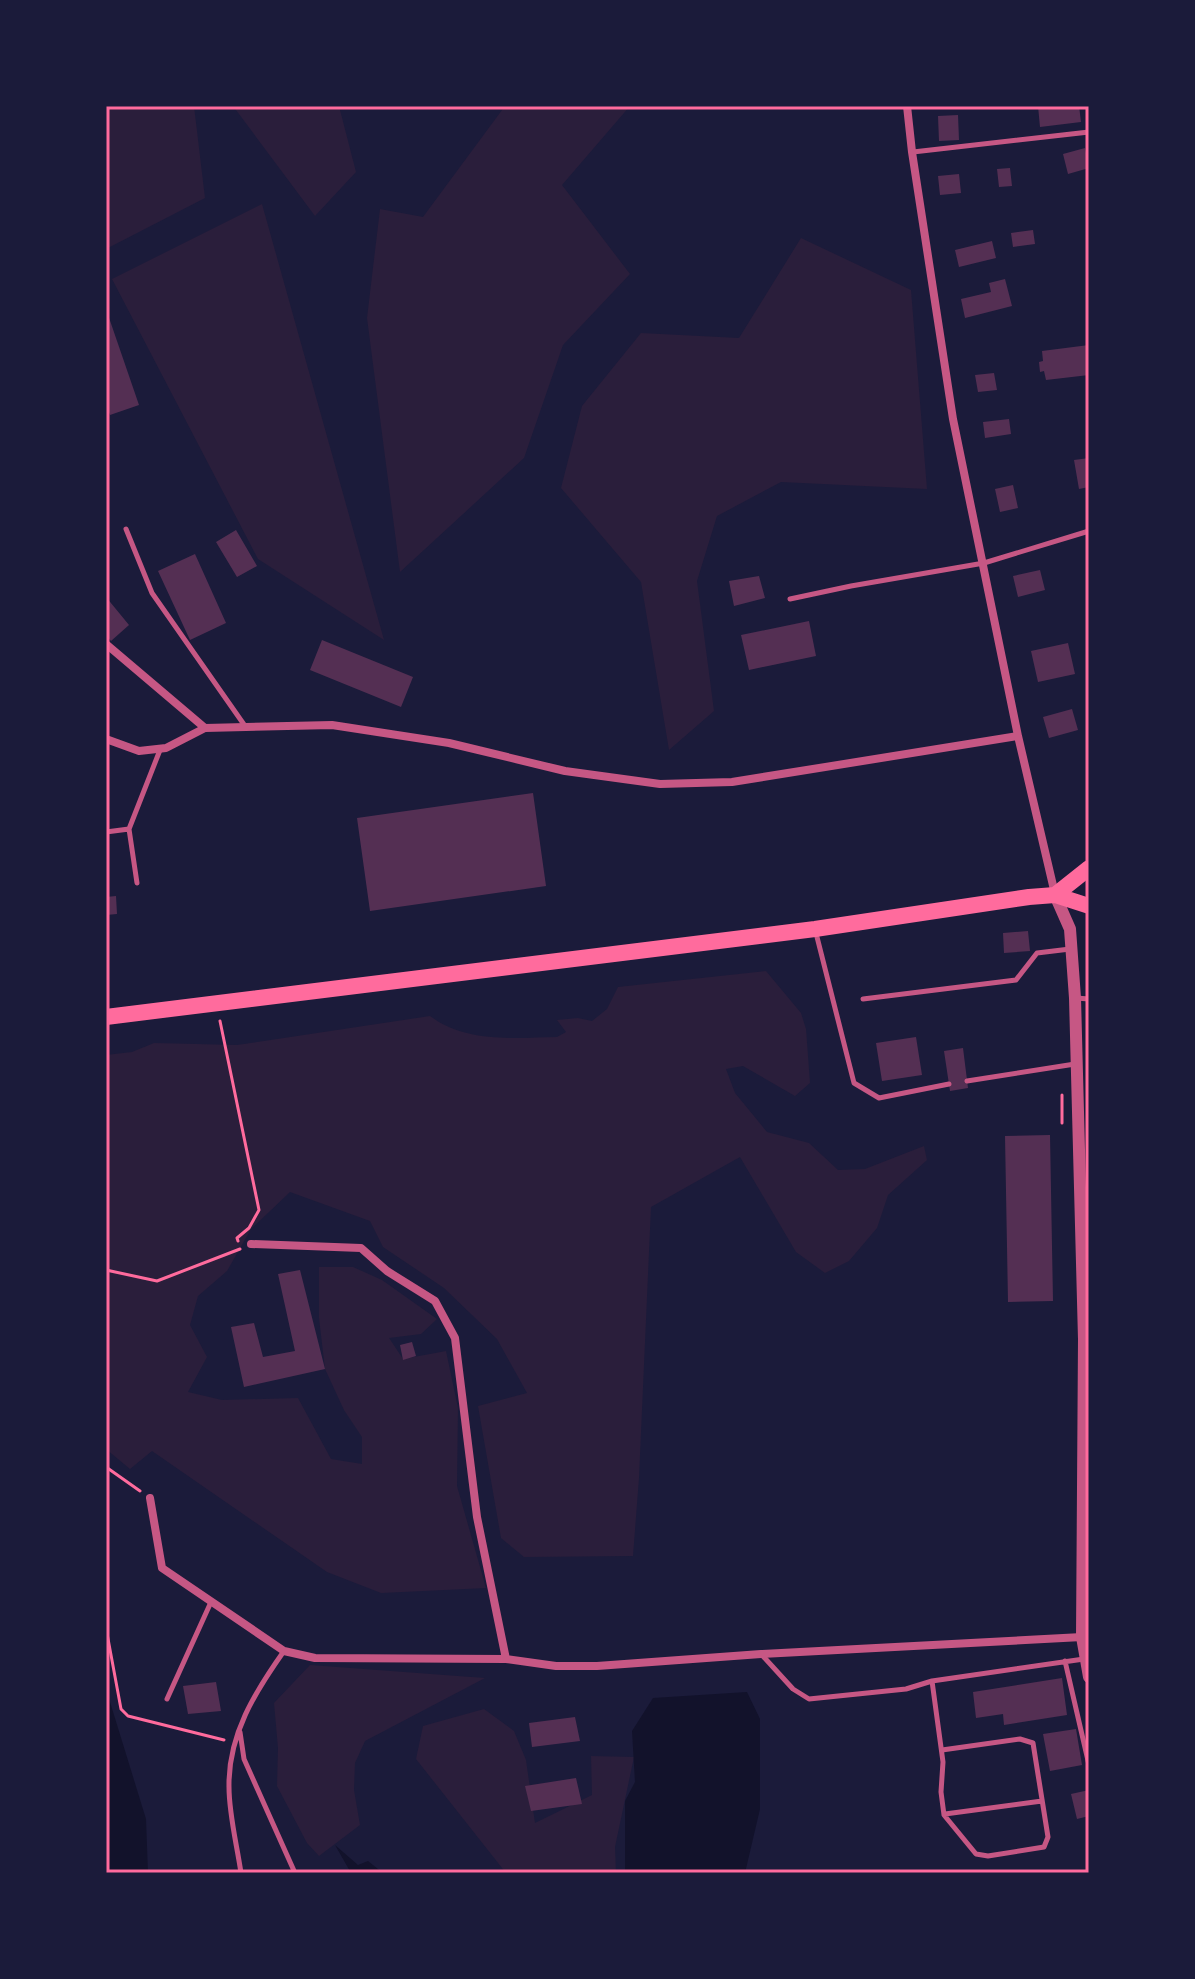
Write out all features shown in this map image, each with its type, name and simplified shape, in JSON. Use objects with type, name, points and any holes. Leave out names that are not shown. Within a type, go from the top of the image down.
[{"type":"main road","points":[[1055,895],[1089,868]]},
{"type":"main road","points":[[106,1017],[815,929],[1055,895],[1089,906]]},
{"type":"street","points":[[907,106],[953,419],[1018,736],[1055,895],[1070,929],[1075,998],[1084,1339],[1085,1659],[1089,1677]]},
{"type":"street","points":[[106,644],[205,728]]},
{"type":"street","points":[[106,739],[139,751],[161,749],[205,728],[332,725],[449,743],[565,771],[660,784],[732,782],[1018,736]]},
{"type":"street","points":[[251,1244],[361,1248],[387,1271],[435,1301],[455,1338],[477,1517],[506,1659]]},
{"type":"street","points":[[150,1498],[162,1568],[284,1651],[315,1658],[506,1659],[556,1666],[597,1666],[761,1654],[1086,1638]]},
{"type":"lane","points":[[912,152],[1089,132]]},
{"type":"lane","points":[[126,529],[152,593],[246,727]]},
{"type":"lane","points":[[790,599],[984,563],[1089,531]]},
{"type":"lane","points":[[137,883],[129,829],[161,749]]},
{"type":"lane","points":[[106,832],[129,829]]},
{"type":"lane","points":[[815,929],[854,1083],[879,1098],[949,1084]]},
{"type":"lane","points":[[863,999],[1016,980],[1037,953],[1071,949]]},
{"type":"lane","points":[[1075,998],[1089,999]]},
{"type":"lane","points":[[967,1081],[1076,1064]]},
{"type":"lane","points":[[167,1699],[211,1602]]},
{"type":"lane","points":[[241,1873],[229,1789],[230,1759],[240,1727],[258,1688],[284,1651]]},
{"type":"lane","points":[[761,1654],[800,1696],[809,1699],[906,1689],[932,1681],[1085,1659]]},
{"type":"lane","points":[[1065,1661],[1089,1763]]},
{"type":"lane","points":[[932,1681],[942,1750],[944,1815],[976,1854],[988,1856],[1044,1847],[1047,1843],[1043,1801],[1033,1743],[1028,1739],[942,1750]]},
{"type":"lane","points":[[240,1727],[244,1759],[295,1873]]},
{"type":"lane","points":[[944,1815],[1043,1801]]},
{"type":"path","points":[[106,1270],[157,1281],[241,1248],[237,1238],[249,1228],[259,1210],[220,1021]]},
{"type":"path","points":[[106,1467],[150,1498]]},
{"type":"path","points":[[106,1628],[121,1709],[128,1716],[235,1743]]},
{"type":"shaded area","points":[[106,106],[194,106],[205,198],[106,249]]},
{"type":"shaded area","points":[[233,106],[339,106],[356,172],[315,216]]},
{"type":"shaded area","points":[[505,106],[630,106],[562,185],[630,274],[563,345],[524,458],[400,572],[367,318],[380,209],[423,217]]},
{"type":"shaded area","points":[[262,204],[384,640],[258,559],[112,279]]},
{"type":"shaded area","points":[[801,238],[911,290],[927,489],[781,482],[717,516],[697,581],[714,711],[669,750],[641,582],[561,488],[582,406],[641,333],[739,338]]},
{"type":"shaded area","points":[[766,971],[801,1013],[806,1029],[810,1083],[795,1096],[743,1066],[726,1069],[735,1093],[767,1132],[809,1143],[838,1170],[865,1169],[924,1146],[927,1160],[888,1195],[877,1228],[849,1261],[825,1273],[796,1252],[740,1157],[651,1207],[633,1556],[524,1557],[501,1538],[478,1406],[527,1393],[497,1339],[444,1288],[383,1247],[370,1221],[290,1192],[251,1229],[227,1271],[198,1296],[190,1325],[207,1357],[188,1392],[222,1400],[298,1398],[331,1459],[362,1464],[362,1437],[344,1410],[325,1369],[319,1318],[319,1267],[353,1267],[382,1280],[437,1319],[421,1334],[389,1338],[403,1359],[446,1351],[458,1408],[457,1486],[486,1588],[381,1593],[327,1572],[152,1451],[130,1469],[106,1449],[106,1055],[132,1052],[154,1043],[237,1045],[430,1016],[444,1025],[475,1035],[557,1037],[566,1032],[557,1020],[578,1018],[592,1021],[607,1009],[618,987]]},
{"type":"shaded area","points":[[310,1665],[485,1678],[365,1741],[355,1763],[354,1790],[360,1825],[319,1856],[307,1843],[277,1786],[274,1703]]},
{"type":"shaded area","points":[[106,1689],[146,1819],[148,1873],[106,1873]]},
{"type":"shaded area","points":[[747,1692],[760,1719],[760,1809],[745,1873],[625,1873],[625,1801],[635,1782],[632,1731],[653,1698]]},
{"type":"shaded area","points":[[484,1709],[514,1731],[526,1760],[535,1823],[592,1795],[591,1756],[634,1757],[615,1847],[616,1873],[506,1873],[416,1759],[423,1726]]},
{"type":"shaded area","points":[[335,1845],[358,1865],[368,1861],[383,1873],[351,1873]]},
{"type":"building","points":[[1038,106],[1079,106],[1081,122],[1040,127]]},
{"type":"building","points":[[958,115],[959,140],[939,141],[938,116]]},
{"type":"building","points":[[1085,148],[1089,168],[1068,174],[1063,154]]},
{"type":"building","points":[[1010,168],[1012,186],[999,187],[997,169]]},
{"type":"building","points":[[959,174],[961,193],[940,195],[938,176]]},
{"type":"building","points":[[1033,230],[1035,244],[1013,247],[1011,233]]},
{"type":"building","points":[[992,241],[996,258],[959,267],[955,250]]},
{"type":"building","points":[[1005,279],[1012,306],[965,318],[961,299],[991,292],[989,283]]},
{"type":"building","points":[[106,309],[139,405],[110,415],[106,403]]},
{"type":"building","points":[[1089,345],[1089,375],[1046,380],[1044,371],[1040,372],[1042,351]]},
{"type":"building","points":[[994,373],[997,390],[978,392],[975,375]]},
{"type":"building","points":[[1009,419],[1011,434],[985,438],[983,422]]},
{"type":"building","points":[[1089,458],[1089,487],[1079,489],[1074,460]]},
{"type":"building","points":[[1013,485],[1018,508],[1000,512],[995,489]]},
{"type":"building","points":[[236,530],[257,566],[237,577],[216,542]]},
{"type":"building","points":[[195,554],[226,623],[190,640],[158,571]]},
{"type":"building","points":[[1040,570],[1045,590],[1018,597],[1013,576]]},
{"type":"building","points":[[759,576],[765,598],[734,606],[729,581]]},
{"type":"building","points":[[106,597],[129,625],[111,641],[106,635]]},
{"type":"building","points":[[809,621],[816,656],[749,670],[741,635]]},
{"type":"building","points":[[322,640],[413,677],[401,707],[310,670]]},
{"type":"building","points":[[1068,643],[1075,674],[1038,682],[1031,651]]},
{"type":"building","points":[[1072,709],[1078,730],[1049,738],[1043,717]]},
{"type":"building","points":[[533,793],[546,886],[370,911],[357,818]]},
{"type":"building","points":[[116,896],[117,914],[106,915],[106,897]]},
{"type":"building","points":[[1028,931],[1030,951],[1004,953],[1003,933]]},
{"type":"building","points":[[916,1037],[922,1075],[882,1081],[876,1043]]},
{"type":"building","points":[[963,1048],[968,1088],[950,1091],[944,1051]]},
{"type":"building","points":[[1050,1135],[1053,1301],[1008,1302],[1005,1136]]},
{"type":"building","points":[[300,1270],[325,1369],[244,1387],[231,1327],[254,1323],[263,1357],[295,1351],[278,1274]]},
{"type":"building","points":[[412,1342],[416,1356],[403,1360],[400,1345]]},
{"type":"building","points":[[1062,1678],[1067,1715],[1004,1725],[1003,1714],[976,1718],[973,1692]]},
{"type":"building","points":[[216,1682],[221,1711],[188,1714],[183,1686]]},
{"type":"building","points":[[575,1717],[580,1741],[532,1747],[529,1723]]},
{"type":"building","points":[[1076,1729],[1082,1765],[1050,1771],[1043,1734]]},
{"type":"building","points":[[576,1778],[582,1804],[531,1811],[525,1786]]},
{"type":"building","points":[[1089,1790],[1089,1816],[1077,1819],[1071,1794]]}]
